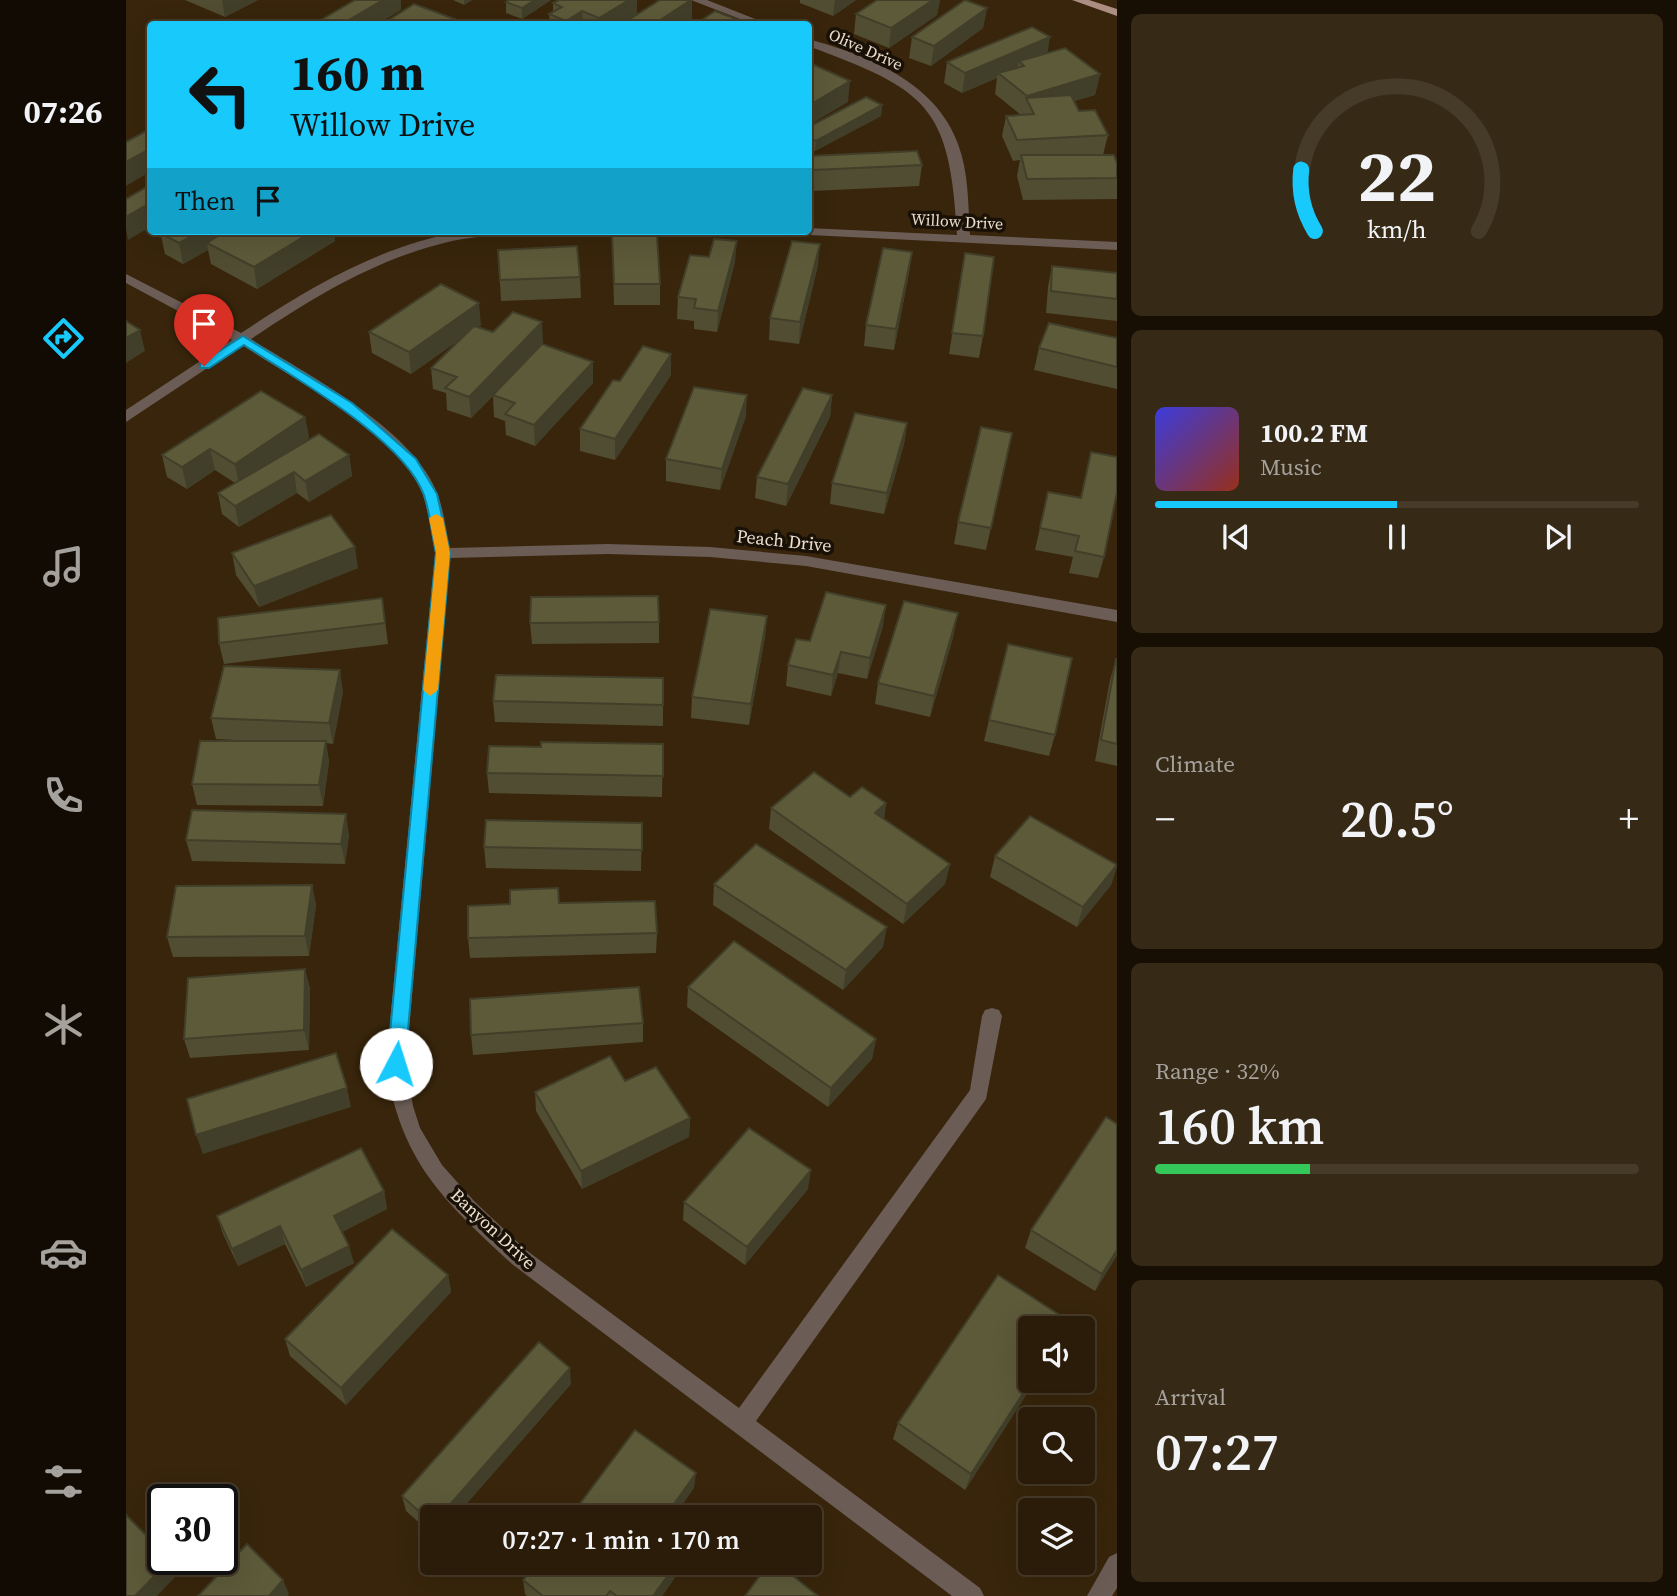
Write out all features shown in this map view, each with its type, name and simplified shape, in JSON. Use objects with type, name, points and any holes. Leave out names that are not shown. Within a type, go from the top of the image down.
[{"type":"main road","points":[[1078,0],[1117,13]]},
{"type":"street","points":[[697,0],[754,21]]},
{"type":"street","name":"Olive Drive","points":[[812,44],[896,78],[922,96],[939,115],[952,143],[964,238]]},
{"type":"street","name":"Willow Drive","points":[[812,232],[1117,246]]},
{"type":"street","points":[[126,417],[312,292],[392,255],[464,235]]},
{"type":"street","name":"Banyon Drive","points":[[126,278],[243,340],[348,406],[412,462],[430,494],[443,553],[396,1064],[403,1109],[422,1151],[453,1196],[519,1257],[972,1596]]},
{"type":"street","name":"Peach Drive","points":[[443,553],[608,549],[710,552],[806,561],[1117,616]]},
{"type":"street","points":[[740,1423],[979,1093],[992,1016]]},
{"type":"street","points":[[1099,1596],[1117,1565]]},
{"type":"building","points":[[355,0],[383,0],[347,21],[319,21]]},
{"type":"building","points":[[535,0],[522,8],[506,2]]},
{"type":"building","points":[[559,0],[629,0],[599,18],[582,11],[566,21],[549,14],[562,7],[553,3]]},
{"type":"building","points":[[660,0],[691,0],[659,21],[627,21]]},
{"type":"building","points":[[877,0],[933,0],[891,28],[856,14]]},
{"type":"building","points":[[965,0],[987,8],[934,46],[912,37]]},
{"type":"building","points":[[414,4],[460,21],[387,21]]},
{"type":"building","points":[[715,11],[741,21],[700,21]]},
{"type":"building","points":[[1032,27],[1050,37],[965,73],[947,62]]},
{"type":"building","points":[[1065,48],[1100,74],[1027,96],[998,73],[1024,66],[1019,61]]},
{"type":"building","points":[[812,64],[850,81],[812,104]]},
{"type":"building","points":[[1071,95],[1079,111],[1095,110],[1108,135],[1017,140],[1006,116],[1034,114],[1026,98]]},
{"type":"building","points":[[866,97],[882,105],[816,141],[812,138],[812,125]]},
{"type":"building","points":[[147,132],[147,151],[126,162],[126,142]]},
{"type":"building","points":[[917,151],[922,165],[813,170],[812,156]]},
{"type":"building","points":[[1021,155],[1114,155],[1117,178],[1027,179]]},
{"type":"building","points":[[147,187],[147,205],[126,217],[126,199]]},
{"type":"building","points":[[164,235],[193,235],[179,243]]},
{"type":"building","points":[[220,235],[306,235],[254,267],[207,243]]},
{"type":"building","points":[[657,235],[660,284],[614,284],[612,236]]},
{"type":"building","points":[[714,239],[737,241],[718,311],[694,308],[696,299],[678,297],[690,255],[709,257]]},
{"type":"building","points":[[792,241],[820,244],[800,322],[770,318]]},
{"type":"building","points":[[577,246],[580,277],[500,280],[498,250]]},
{"type":"building","points":[[883,248],[912,252],[896,329],[866,325]]},
{"type":"building","points":[[965,253],[994,257],[983,336],[952,333]]},
{"type":"building","points":[[1052,266],[1117,273],[1117,299],[1051,291]]},
{"type":"building","points":[[441,284],[479,303],[409,352],[369,332]]},
{"type":"building","points":[[513,312],[542,322],[469,397],[445,388],[457,377],[431,368],[474,326],[493,332]]},
{"type":"building","points":[[126,321],[140,330],[126,338]]},
{"type":"building","points":[[1049,323],[1117,338],[1117,367],[1039,348]]},
{"type":"building","points":[[542,344],[593,362],[534,425],[505,414],[515,403],[493,395]]},
{"type":"building","points":[[643,346],[671,354],[615,439],[580,429],[613,380],[620,381]]},
{"type":"building","points":[[694,387],[747,395],[722,469],[666,459]]},
{"type":"building","points":[[803,388],[832,395],[788,484],[757,477]]},
{"type":"building","points":[[261,391],[305,417],[235,464],[210,449],[182,467],[162,455]]},
{"type":"building","points":[[855,413],[907,423],[887,493],[832,483]]},
{"type":"building","points":[[981,427],[1012,433],[991,528],[958,522]]},
{"type":"building","points":[[319,434],[349,455],[305,481],[294,472],[235,506],[218,493]]},
{"type":"building","points":[[1091,452],[1117,457],[1117,492],[1104,557],[1075,551],[1079,536],[1040,528],[1048,492],[1081,498]]},
{"type":"building","points":[[331,515],[355,547],[254,586],[232,553]]},
{"type":"building","points":[[826,592],[886,605],[870,658],[841,652],[833,675],[788,665],[796,639],[810,641]]},
{"type":"building","points":[[658,596],[659,622],[530,623],[531,597]]},
{"type":"building","points":[[382,598],[385,623],[219,643],[218,618]]},
{"type":"building","points":[[904,601],[958,613],[934,696],[878,683]]},
{"type":"building","points":[[710,609],[767,616],[751,704],[692,697]]},
{"type":"building","points":[[1008,644],[1072,658],[1055,735],[989,720]]},
{"type":"building","points":[[1117,659],[1117,744],[1101,740]]},
{"type":"building","points":[[224,666],[340,670],[329,723],[211,718]]},
{"type":"building","points":[[496,675],[663,678],[663,705],[493,701]]},
{"type":"building","points":[[200,741],[326,741],[319,785],[192,784]]},
{"type":"building","points":[[541,742],[663,744],[663,776],[487,773],[489,746],[541,747]]},
{"type":"building","points":[[814,772],[850,797],[862,787],[886,803],[875,813],[950,864],[907,904],[771,808]]},
{"type":"building","points":[[192,810],[346,814],[341,844],[186,840]]},
{"type":"building","points":[[1030,816],[1117,865],[1083,907],[995,856]]},
{"type":"building","points":[[486,820],[642,823],[642,850],[484,847]]},
{"type":"building","points":[[756,844],[887,927],[846,970],[714,884]]},
{"type":"building","points":[[312,885],[305,936],[167,937],[176,886]]},
{"type":"building","points":[[558,888],[559,903],[655,901],[657,933],[468,938],[468,906],[510,904],[510,890]]},
{"type":"building","points":[[734,941],[876,1039],[831,1088],[688,987]]},
{"type":"building","points":[[305,969],[304,1030],[184,1039],[188,978]]},
{"type":"building","points":[[639,987],[643,1023],[471,1035],[470,999]]},
{"type":"building","points":[[336,1053],[347,1088],[196,1135],[187,1099]]},
{"type":"building","points":[[610,1056],[625,1081],[656,1067],[690,1118],[581,1171],[535,1092]]},
{"type":"building","points":[[1106,1117],[1117,1124],[1117,1250],[1102,1274],[1031,1230]]},
{"type":"building","points":[[749,1128],[811,1170],[747,1247],[684,1202]]},
{"type":"building","points":[[361,1148],[384,1191],[334,1216],[349,1246],[301,1270],[280,1226],[232,1249],[217,1216]]},
{"type":"building","points":[[392,1229],[448,1275],[341,1388],[285,1339]]},
{"type":"building","points":[[998,1275],[1061,1316],[1018,1316],[1018,1393],[1023,1393],[971,1474],[898,1423]]},
{"type":"building","points":[[539,1342],[570,1368],[450,1505],[420,1505],[420,1512],[402,1496]]},
{"type":"building","points":[[635,1430],[696,1473],[673,1505],[579,1505]]},
{"type":"building","points":[[126,1515],[147,1536],[147,1575],[155,1575],[135,1596],[126,1596]]},
{"type":"building","points":[[247,1544],[283,1580],[269,1596],[198,1596],[218,1575],[238,1575],[238,1554]]},
{"type":"building","points":[[527,1575],[668,1575],[653,1596],[617,1596],[610,1591],[606,1596],[543,1596],[523,1580]]},
{"type":"building","points":[[760,1575],[792,1575],[818,1596],[745,1596]]},
{"type":"slow traffic","points":[[430,690],[443,553],[436,518]]},
{"type":"route","points":[[204,366],[243,340],[348,406],[412,462],[430,494],[443,553],[396,1064]]}]
